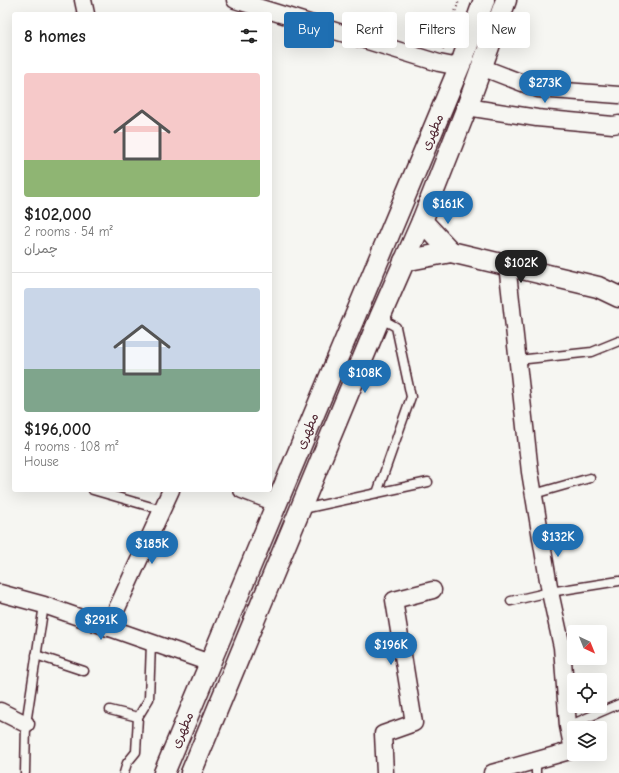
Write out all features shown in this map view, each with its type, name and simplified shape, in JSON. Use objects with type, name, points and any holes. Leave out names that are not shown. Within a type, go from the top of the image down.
[{"type":"street","points":[[83,0],[86,12]]},
{"type":"street","points":[[235,0],[439,63],[459,67]]},
{"type":"street","name":"مطهری","points":[[164,773],[459,67],[484,0]]},
{"type":"street","name":"مطهری","points":[[194,766],[380,317],[422,221],[468,107],[506,0]]},
{"type":"street","points":[[481,67],[538,90],[619,95]]},
{"type":"street","points":[[468,107],[537,118],[619,124]]},
{"type":"street","points":[[422,221],[452,252]]},
{"type":"street","points":[[404,260],[452,252],[598,287],[619,297]]},
{"type":"street","points":[[507,264],[530,472],[550,592],[567,643]]},
{"type":"street","points":[[598,287],[619,283]]},
{"type":"street","points":[[108,628],[169,492]]},
{"type":"street","points":[[247,492],[276,504]]},
{"type":"street","points":[[385,773],[383,734],[414,723],[394,600],[433,590]]},
{"type":"street","points":[[0,593],[44,605],[210,663]]},
{"type":"street","points":[[568,665],[568,721]]},
{"type":"street","points":[[0,711],[26,724]]},
{"type":"street","points":[[173,750],[174,758],[180,764],[192,764],[194,766]]},
{"type":"street","points":[[492,773],[536,767],[567,753]]},
{"type":"lane","points":[[377,493],[410,397],[396,327],[380,317]]},
{"type":"lane","points":[[518,360],[592,352],[619,341]]},
{"type":"lane","points":[[534,494],[590,478]]},
{"type":"lane","points":[[300,510],[428,482]]},
{"type":"lane","points":[[100,492],[162,510]]},
{"type":"lane","points":[[511,601],[550,592],[619,580]]},
{"type":"lane","points":[[25,773],[26,724],[44,605]]},
{"type":"lane","points":[[124,773],[127,763],[136,752],[138,717],[149,700],[151,643]]},
{"type":"lane","points":[[36,655],[84,671]]},
{"type":"lane","points":[[580,721],[619,704]]},
{"type":"lane","points":[[110,710],[138,717]]},
{"type":"path","points":[[439,63],[459,0]]}]
